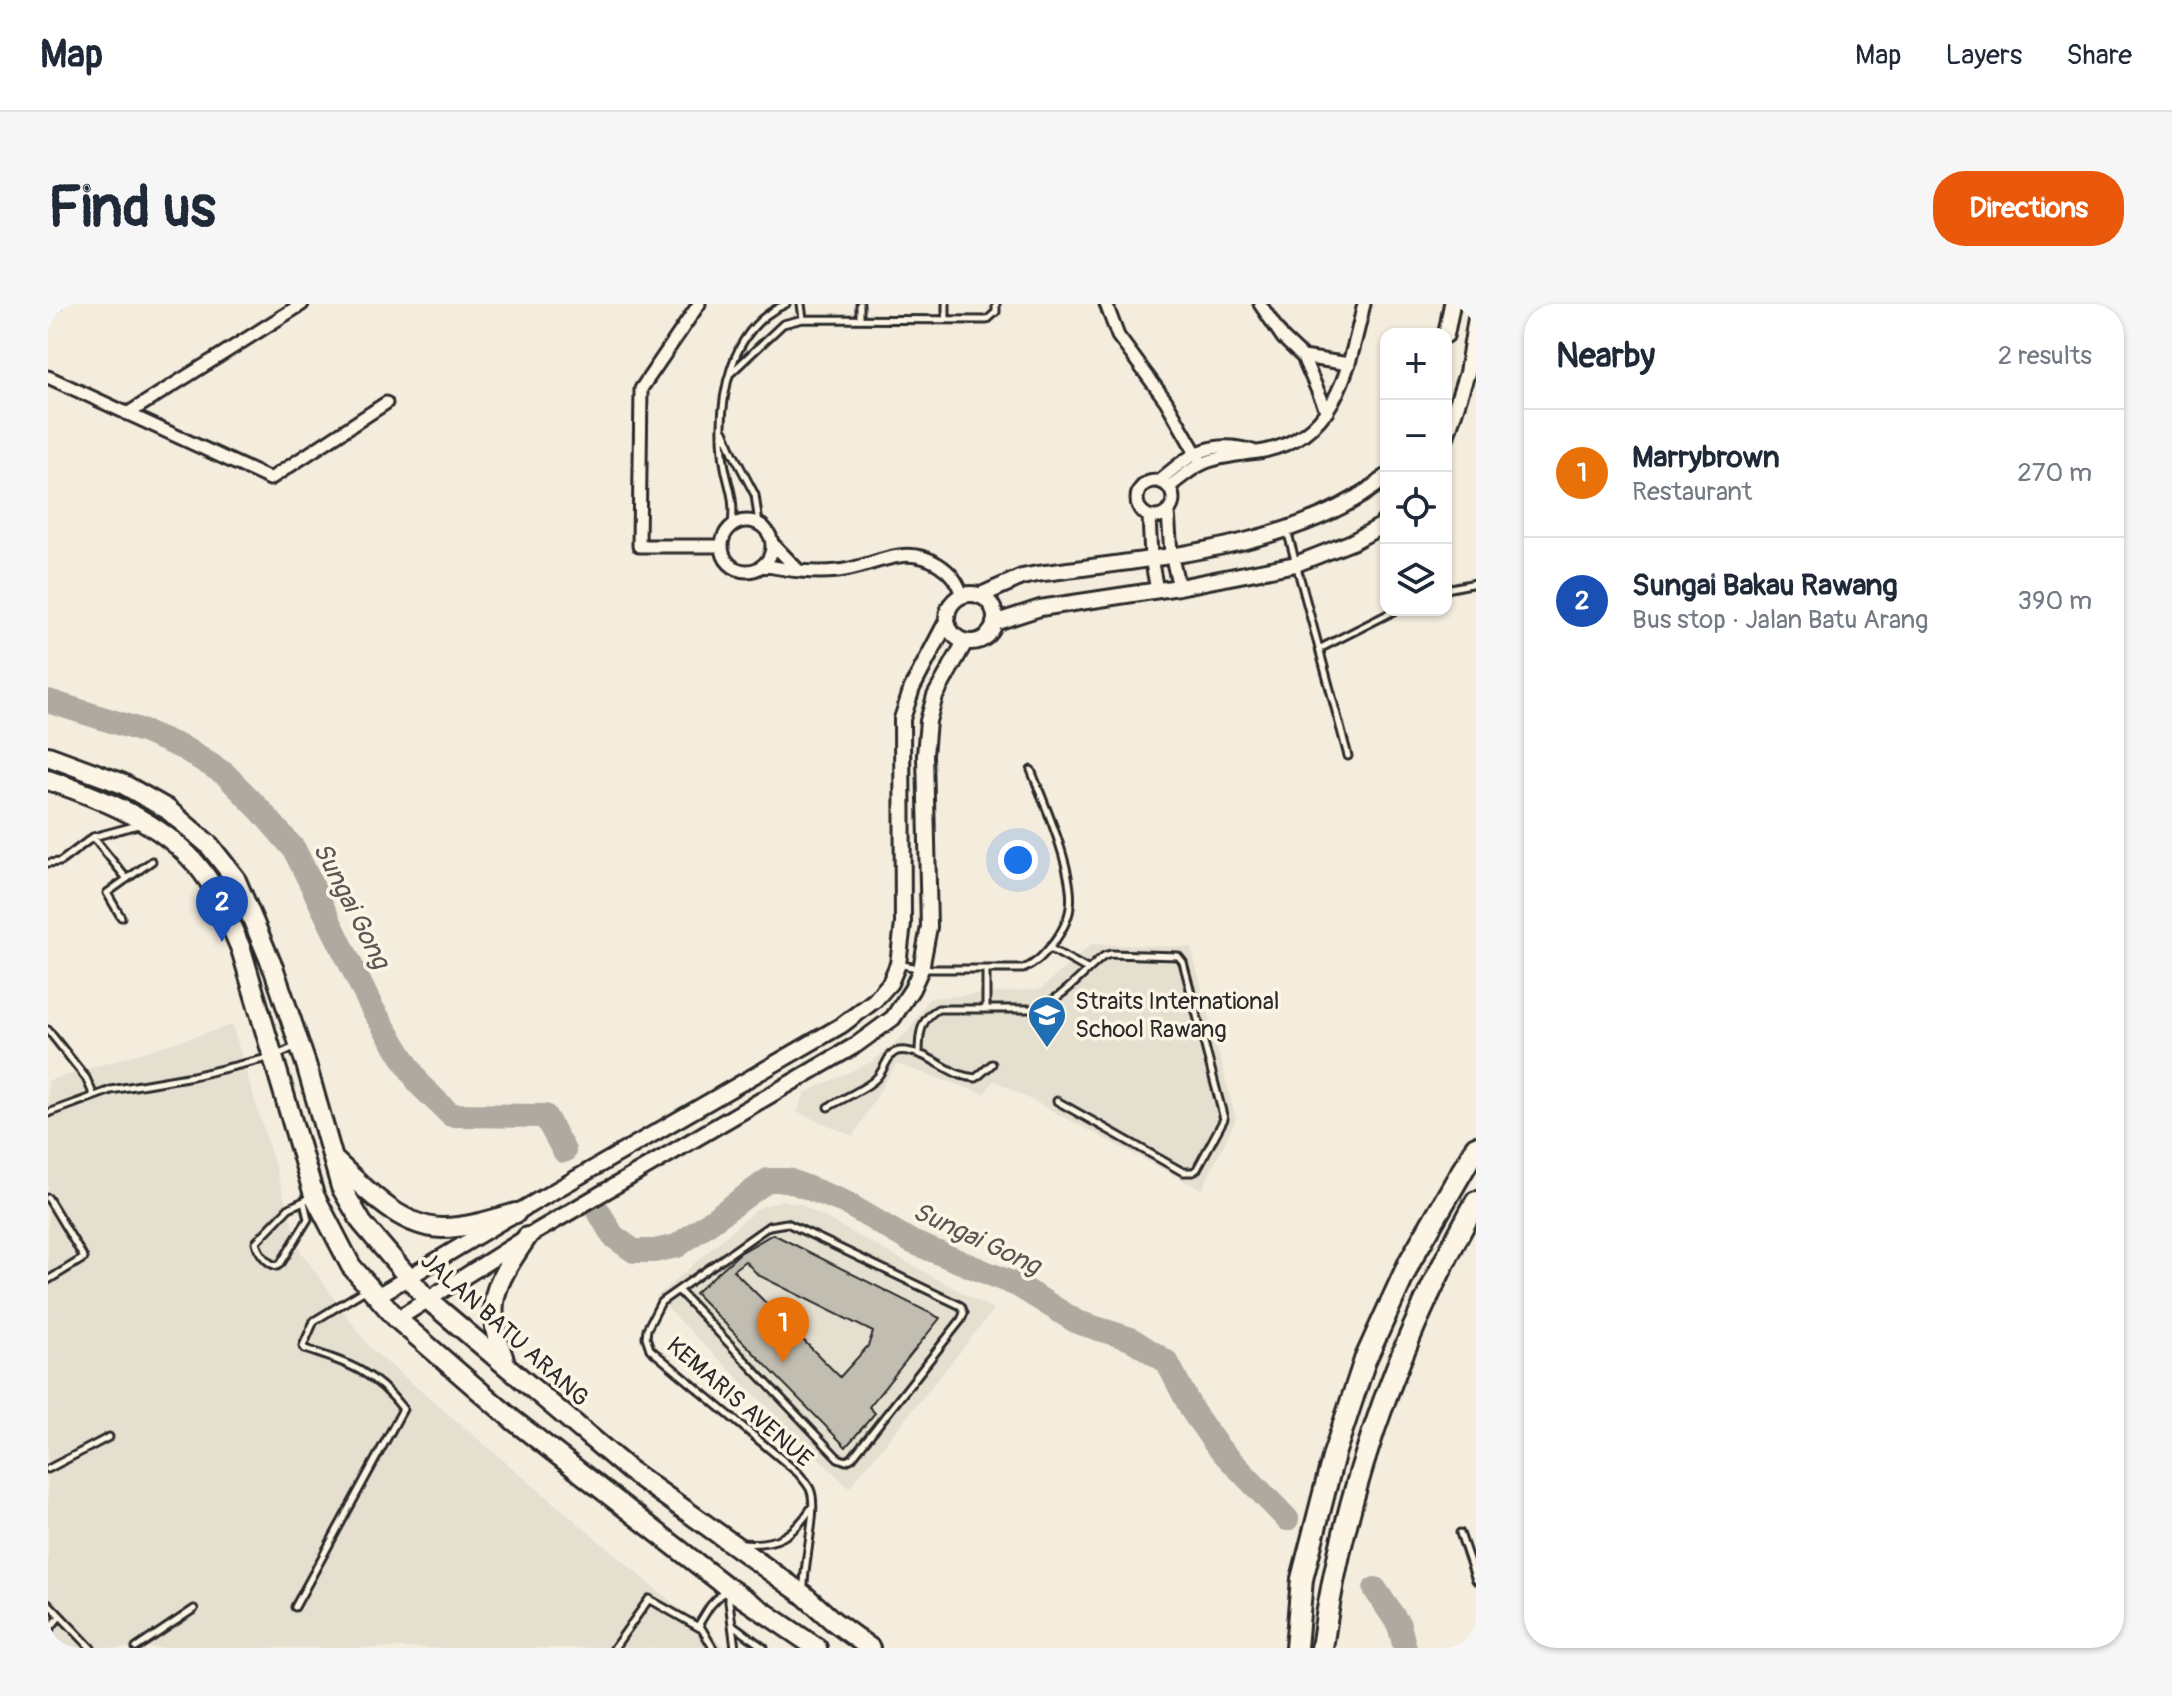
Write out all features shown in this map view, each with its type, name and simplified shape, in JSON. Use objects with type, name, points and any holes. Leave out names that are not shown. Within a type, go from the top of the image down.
[{"type":"highway","points":[[1296,1648],[1302,1579],[1334,1454],[1365,1360],[1410,1261],[1476,1147]]},
{"type":"highway","points":[[1322,1648],[1331,1580],[1361,1465],[1398,1362],[1431,1286],[1476,1202]]},
{"type":"main road","name":"JALAN BATU ARANG","points":[[48,756],[121,783],[167,809],[209,845],[235,878],[249,907],[299,1045],[341,1187],[362,1223],[426,1298],[629,1470],[804,1595],[870,1648]]},
{"type":"main road","points":[[48,780],[89,794],[147,823],[182,850],[207,879],[225,910],[241,949],[309,1198],[351,1266],[373,1292],[397,1319],[513,1420],[727,1587],[817,1648]]},
{"type":"main road","points":[[331,1157],[402,1218],[440,1228],[478,1223],[516,1213]]},
{"type":"main road","points":[[506,1367],[493,1329],[493,1299],[511,1261],[527,1237]]},
{"type":"street","points":[[48,308],[55,304]]},
{"type":"street","points":[[127,414],[302,304]]},
{"type":"street","points":[[699,304],[641,389],[639,546],[721,546]]},
{"type":"street","points":[[1106,304],[1118,336],[1166,401],[1202,464]]},
{"type":"street","points":[[1260,304],[1283,338],[1303,357],[1327,412]]},
{"type":"street","points":[[1164,484],[1202,464],[1291,442],[1327,412],[1336,399],[1349,364],[1364,304]]},
{"type":"street","points":[[1447,328],[1452,304]]},
{"type":"street","points":[[1452,419],[1467,373],[1476,318]]},
{"type":"street","points":[[1303,357],[1349,364]]},
{"type":"street","points":[[48,377],[270,479],[386,403]]},
{"type":"street","points":[[1164,484],[1194,453],[1209,448],[1237,446],[1253,451]]},
{"type":"street","points":[[1168,512],[1159,517],[1149,516],[1140,509],[1137,497],[1142,486],[1153,481],[1164,484],[1173,497],[1168,512],[1171,554],[1179,587]]},
{"type":"street","points":[[373,1292],[408,1276],[842,1025],[875,1000],[890,983],[898,964],[903,924],[902,719],[912,688],[947,621],[950,606],[962,596],[979,596],[1022,577],[1265,537],[1344,506],[1380,482]]},
{"type":"street","points":[[1149,516],[1151,558],[1157,590]]},
{"type":"street","points":[[772,543],[763,565],[748,571],[732,567],[721,546],[726,531],[732,525],[745,521],[759,524],[772,543],[799,571]]},
{"type":"street","points":[[994,623],[1040,608],[1179,587],[1296,564],[1352,542],[1380,527]]},
{"type":"street","points":[[763,565],[799,571],[841,571],[899,556],[919,556],[948,570],[962,596]]},
{"type":"street","points":[[947,621],[952,634],[965,642],[987,636],[994,623],[993,609],[979,596]]},
{"type":"street","points":[[397,1319],[527,1237],[856,1045],[893,1018],[921,969],[929,927],[925,755],[928,721],[935,696],[965,642]]},
{"type":"lane","points":[[732,525],[735,504],[723,456],[723,403],[741,343],[755,323],[786,304]]},
{"type":"lane","points":[[801,304],[803,319]]},
{"type":"lane","points":[[860,304],[860,319]]},
{"type":"lane","points":[[946,304],[946,320]]},
{"type":"lane","points":[[731,373],[783,324],[803,319],[987,320],[996,312],[996,304]]},
{"type":"lane","points":[[722,426],[755,495],[759,524]]},
{"type":"lane","points":[[1287,530],[1348,756]]},
{"type":"lane","points":[[1452,588],[1476,583]]},
{"type":"lane","points":[[1319,649],[1384,616]]},
{"type":"lane","points":[[898,964],[921,969],[1023,969],[1036,964],[1057,938],[1070,907],[1066,870],[1054,828],[1031,770]]},
{"type":"lane","points":[[48,863],[60,862],[93,837],[147,823]]},
{"type":"lane","points":[[93,837],[127,879]]},
{"type":"lane","points":[[121,917],[107,893],[152,861]]},
{"type":"lane","points":[[1049,948],[1087,969]]},
{"type":"lane","points":[[919,1054],[919,1033],[928,1015],[938,1009],[1032,1009],[1044,1006],[1087,969],[1111,954],[1178,956],[1183,962],[1224,1119],[1197,1169],[1188,1173],[1057,1101]]},
{"type":"lane","points":[[986,970],[986,1009]]},
{"type":"lane","points":[[48,1030],[86,1078],[94,1096]]},
{"type":"lane","points":[[48,1113],[111,1090],[193,1076],[272,1057],[299,1045]]},
{"type":"lane","points":[[828,1107],[875,1080],[889,1055],[899,1050],[919,1054],[960,1077],[976,1078],[992,1064]]},
{"type":"lane","points":[[48,1198],[84,1258],[48,1280]]},
{"type":"lane","points":[[309,1198],[308,1219],[281,1263],[270,1265],[256,1242],[289,1208],[309,1198]]},
{"type":"lane","name":"KEMARIS AVENUE","points":[[678,1290],[838,1458],[846,1461],[862,1446],[964,1313],[961,1306],[787,1223],[769,1226],[678,1290],[661,1302],[647,1329],[650,1349],[798,1473],[811,1490],[812,1525],[803,1571],[804,1595]]},
{"type":"lane","points":[[295,1607],[403,1409],[389,1390],[346,1361],[303,1346],[314,1321],[373,1292]]},
{"type":"lane","points":[[48,1469],[109,1437]]},
{"type":"lane","name":"KEMARIS AVENUE","points":[[729,1541],[765,1545],[785,1537],[802,1522],[813,1505]]},
{"type":"lane","points":[[1460,1533],[1476,1580]]},
{"type":"lane","points":[[727,1587],[735,1648]]},
{"type":"lane","points":[[700,1628],[700,1619],[727,1587]]},
{"type":"lane","points":[[614,1648],[649,1599],[700,1628],[713,1648]]},
{"type":"lane","points":[[48,1603],[91,1648]]},
{"type":"lane","points":[[136,1648],[194,1609]]},
{"type":"lane","points":[[48,1631],[61,1616]]},
{"type":"lane","points":[[731,1624],[764,1648]]},
{"type":"shaded area","points":[[1091,944],[1191,947],[1236,1119],[1202,1190],[994,1080],[984,1094],[896,1064],[853,1136],[797,1112],[805,1093],[873,1061],[909,1031],[929,998],[1041,989]]},
{"type":"shaded area","points":[[232,1025],[301,1252],[370,1348],[726,1648],[48,1648],[48,1081]]},
{"type":"shaded area","points":[[783,1200],[800,1204],[994,1310],[849,1488],[656,1297],[758,1208]]},
{"type":"building","points":[[773,1234],[940,1318],[869,1407],[875,1413],[846,1447],[695,1293],[740,1253]],"holes":[[[745,1261],[758,1275],[873,1332],[868,1346],[840,1377],[733,1270]]]},
{"type":"waterway","name":"Sungai Gong","points":[[48,701],[143,731],[185,749],[225,774],[294,849],[372,1008],[420,1085],[451,1115],[545,1116],[564,1151]]},
{"type":"waterway","name":"Sungai Gong","points":[[599,1212],[613,1236],[634,1251],[654,1251],[677,1246],[768,1180],[788,1180],[844,1202],[912,1242],[1019,1286],[1077,1322],[1131,1339],[1167,1362],[1193,1412],[1217,1446],[1287,1519]]},
{"type":"waterway","name":"Sungai Gong","points":[[1375,1589],[1399,1625],[1405,1648]]},
{"type":"place","name":"Sungai Bakau Rawang","points":[[222,942]]},
{"type":"place","name":"Straits International School Rawang","points":[[1047,1049]]},
{"type":"place","name":"Marrybrown","points":[[783,1363]]}]
